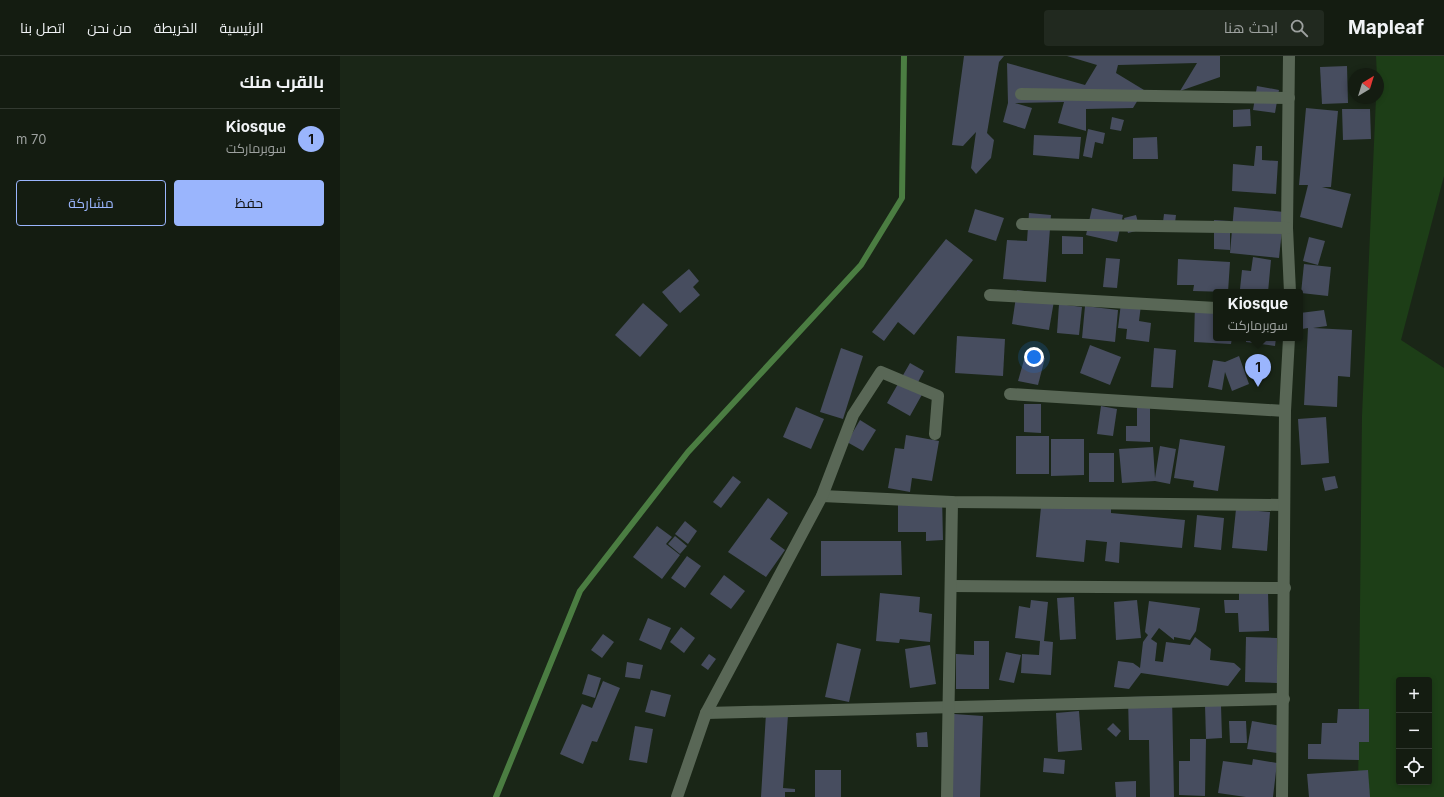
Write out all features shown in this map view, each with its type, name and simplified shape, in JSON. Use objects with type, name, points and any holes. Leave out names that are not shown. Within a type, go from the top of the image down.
[{"type":"street","points":[[1289,56],[1287,228],[1290,289]]},
{"type":"street","points":[[1021,94],[1289,98]]},
{"type":"street","points":[[1022,224],[1287,228]]},
{"type":"street","points":[[990,295],[1213,308]]},
{"type":"street","points":[[1282,797],[1285,588],[1285,411],[1289,341]]},
{"type":"street","points":[[677,797],[706,713],[822,496],[853,414],[881,372],[938,396],[935,434]]},
{"type":"street","points":[[1010,394],[1285,411]]},
{"type":"street","points":[[822,496],[952,502],[1284,505]]},
{"type":"street","points":[[947,797],[952,502]]},
{"type":"street","points":[[951,586],[1285,588]]},
{"type":"street","points":[[706,713],[1284,699]]},
{"type":"green space","points":[[1376,56],[1444,56],[1444,176],[1401,340],[1444,368],[1444,797],[1358,797],[1362,416],[1376,104],[1384,104],[1384,68],[1377,68]]},
{"type":"building","points":[[964,56],[1004,56],[999,62],[987,133],[994,140],[991,158],[976,174],[971,168],[976,132],[963,146],[952,145]]},
{"type":"building","points":[[1067,56],[1220,56],[1220,77],[1180,91],[1197,63],[1118,65],[1116,73],[1144,90],[1133,108],[1086,109],[1086,131],[1058,123],[1064,102],[1015,103],[1032,108],[1025,129],[1003,122],[1008,103],[1007,63],[1085,85],[1097,65]]},
{"type":"building","points":[[1347,66],[1348,103],[1322,104],[1320,67]]},
{"type":"building","points":[[1257,86],[1279,90],[1275,113],[1253,110]]},
{"type":"building","points":[[1306,108],[1338,111],[1331,187],[1322,187],[1351,194],[1342,228],[1300,217],[1308,185],[1299,185]]},
{"type":"building","points":[[1250,109],[1251,126],[1233,127],[1233,110]]},
{"type":"building","points":[[1342,109],[1370,109],[1371,139],[1343,140]]},
{"type":"building","points":[[1112,117],[1124,120],[1121,131],[1110,129]]},
{"type":"building","points":[[1088,129],[1105,133],[1103,144],[1095,142],[1092,158],[1083,156]]},
{"type":"building","points":[[1034,135],[1081,137],[1079,159],[1033,155]]},
{"type":"building","points":[[1157,137],[1158,159],[1133,159],[1133,138]]},
{"type":"building","points":[[1256,146],[1262,146],[1262,160],[1278,161],[1276,194],[1232,191],[1233,164],[1254,166]]},
{"type":"building","points":[[1234,207],[1284,212],[1279,258],[1230,253]]},
{"type":"building","points":[[1092,208],[1123,215],[1117,242],[1086,235]]},
{"type":"building","points":[[975,209],[1004,218],[996,241],[968,232]]},
{"type":"building","points":[[1029,213],[1051,215],[1046,282],[1003,279],[1007,240],[1027,241]]},
{"type":"building","points":[[1164,214],[1176,215],[1174,231],[1162,230]]},
{"type":"building","points":[[1136,215],[1140,230],[1128,233],[1124,218]]},
{"type":"building","points":[[1214,220],[1230,221],[1230,250],[1214,249]]},
{"type":"building","points":[[1062,236],[1083,237],[1083,254],[1062,254]]},
{"type":"building","points":[[1309,237],[1325,241],[1318,265],[1303,261]]},
{"type":"building","points":[[946,239],[973,260],[914,335],[898,322],[884,341],[872,332]]},
{"type":"building","points":[[1253,257],[1271,260],[1268,289],[1240,289],[1242,270],[1251,271]]},
{"type":"building","points":[[1106,258],[1120,259],[1117,288],[1103,287]]},
{"type":"building","points":[[1178,259],[1230,262],[1228,289],[1213,289],[1213,292],[1193,291],[1194,285],[1177,285]]},
{"type":"building","points":[[1304,264],[1331,267],[1328,296],[1303,293],[1303,289],[1301,289]]},
{"type":"building","points":[[689,269],[699,281],[693,287],[700,295],[680,313],[662,292]]},
{"type":"building","points":[[1017,290],[1055,295],[1049,330],[1012,324]]},
{"type":"building","points":[[643,303],[668,325],[640,357],[615,335]]},
{"type":"building","points":[[1121,303],[1141,305],[1139,321],[1151,323],[1149,342],[1126,339],[1127,329],[1118,328]]},
{"type":"building","points":[[1195,303],[1213,304],[1213,341],[1232,341],[1231,344],[1194,342]]},
{"type":"building","points":[[1059,304],[1082,307],[1079,335],[1057,333]]},
{"type":"building","points":[[1085,306],[1118,310],[1115,342],[1082,338]]},
{"type":"building","points":[[1324,310],[1327,326],[1313,328],[1352,330],[1350,377],[1338,376],[1337,407],[1304,405],[1308,328],[1303,329],[1303,313]]},
{"type":"building","points":[[957,336],[1005,339],[1003,376],[955,373]]},
{"type":"building","points":[[1246,341],[1276,341],[1275,346]]},
{"type":"building","points":[[1090,345],[1121,357],[1110,385],[1080,373]]},
{"type":"building","points":[[841,348],[863,356],[843,419],[820,412]]},
{"type":"building","points":[[1154,348],[1176,350],[1173,388],[1151,387]]},
{"type":"building","points":[[1026,353],[1045,358],[1038,385],[1018,381]]},
{"type":"building","points":[[1239,356],[1249,384],[1232,391],[1225,372],[1222,390],[1208,387],[1213,360],[1225,362]]},
{"type":"building","points":[[910,363],[924,371],[916,386],[924,391],[910,416],[887,403]]},
{"type":"building","points":[[1024,404],[1041,404],[1041,433],[1024,432]]},
{"type":"building","points":[[1101,406],[1117,409],[1113,436],[1097,434]]},
{"type":"building","points":[[796,407],[824,419],[811,449],[783,437]]},
{"type":"building","points":[[1137,408],[1150,408],[1150,442],[1126,441],[1126,426],[1137,426]]},
{"type":"building","points":[[1326,417],[1329,463],[1301,465],[1298,419]]},
{"type":"building","points":[[860,420],[876,430],[863,451],[847,442]]},
{"type":"building","points":[[906,435],[939,441],[932,481],[912,478],[910,492],[888,488],[895,448],[904,449]]},
{"type":"building","points":[[1016,436],[1049,436],[1049,474],[1016,474]]},
{"type":"building","points":[[1051,439],[1084,439],[1084,475],[1051,476]]},
{"type":"building","points":[[1180,439],[1225,446],[1218,491],[1193,487],[1194,481],[1174,478]]},
{"type":"building","points":[[1160,446],[1176,449],[1170,484],[1155,481],[1122,483],[1119,449],[1153,447],[1155,478]]},
{"type":"building","points":[[1089,453],[1114,453],[1114,482],[1089,482]]},
{"type":"building","points":[[733,476],[741,482],[721,508],[713,502]]},
{"type":"building","points":[[1335,476],[1338,488],[1325,491],[1322,478]]},
{"type":"building","points":[[942,496],[943,540],[926,541],[926,532],[898,532],[898,497]]},
{"type":"building","points":[[1042,497],[1111,503],[1111,513],[1185,520],[1182,548],[1120,542],[1119,563],[1105,561],[1107,542],[1086,540],[1084,562],[1036,557]]},
{"type":"building","points":[[768,498],[788,513],[770,539],[785,550],[766,577],[728,552]]},
{"type":"building","points":[[1236,509],[1270,512],[1267,551],[1232,548]]},
{"type":"building","points":[[1197,515],[1224,518],[1221,550],[1194,547]]},
{"type":"building","points":[[685,521],[697,531],[688,544],[675,534]]},
{"type":"building","points":[[657,526],[672,537],[666,544],[680,555],[662,579],[633,557]]},
{"type":"building","points":[[675,536],[687,546],[680,554],[668,544]]},
{"type":"building","points":[[821,541],[901,541],[902,575],[821,576]]},
{"type":"building","points":[[687,556],[701,566],[685,588],[671,578]]},
{"type":"building","points":[[724,575],[745,591],[731,609],[710,594]]},
{"type":"building","points":[[1239,592],[1268,592],[1269,631],[1239,632],[1238,613],[1225,613],[1224,600],[1239,600]]},
{"type":"building","points":[[880,593],[920,597],[919,612],[932,614],[930,642],[900,639],[899,643],[876,641]]},
{"type":"building","points":[[1074,597],[1076,639],[1060,640],[1057,598]]},
{"type":"building","points":[[1031,600],[1048,602],[1044,641],[1053,642],[1051,675],[1021,673],[1022,654],[1039,655],[1040,641],[1015,638],[1019,606],[1030,608]]},
{"type":"building","points":[[1137,600],[1141,638],[1116,640],[1114,602]]},
{"type":"building","points":[[1149,601],[1200,608],[1196,631],[1190,640],[1174,637],[1174,640],[1159,628],[1151,639],[1157,643],[1155,661],[1163,662],[1166,642],[1190,645],[1195,637],[1211,649],[1210,660],[1234,663],[1241,669],[1228,686],[1141,673],[1129,689],[1114,687],[1118,661],[1133,663],[1140,668],[1143,642],[1148,635],[1145,632]]},
{"type":"building","points":[[648,618],[671,628],[661,650],[639,640]]},
{"type":"building","points":[[681,627],[695,638],[684,653],[670,642]]},
{"type":"building","points":[[603,634],[614,642],[602,658],[591,650]]},
{"type":"building","points":[[1246,637],[1277,638],[1277,683],[1245,682]]},
{"type":"building","points":[[974,641],[989,641],[989,689],[956,689],[956,654],[974,655]]},
{"type":"building","points":[[837,643],[861,649],[849,702],[825,697]]},
{"type":"building","points":[[930,645],[936,684],[910,688],[905,649]]},
{"type":"building","points":[[1006,652],[1021,655],[1014,683],[999,680]]},
{"type":"building","points":[[709,654],[716,659],[708,670],[701,665]]},
{"type":"building","points":[[627,662],[643,665],[640,679],[625,677]]},
{"type":"building","points":[[588,674],[601,678],[595,698],[582,694]]},
{"type":"building","points":[[603,681],[620,688],[597,742],[592,741],[583,764],[560,754],[582,704],[592,708]]},
{"type":"building","points":[[651,690],[671,695],[665,717],[645,712]]},
{"type":"building","points":[[1172,696],[1174,797],[1150,797],[1149,740],[1129,740],[1128,697]]},
{"type":"building","points":[[1205,705],[1221,705],[1222,738],[1206,739]]},
{"type":"building","points":[[1338,709],[1369,709],[1369,742],[1359,742],[1359,760],[1308,759],[1308,744],[1321,744],[1322,723],[1337,723]]},
{"type":"building","points":[[1079,711],[1082,750],[1058,752],[1056,713]]},
{"type":"building","points":[[766,713],[788,715],[783,788],[795,789],[795,792],[785,792],[785,797],[761,797]]},
{"type":"building","points":[[954,714],[983,716],[980,797],[951,797]]},
{"type":"building","points":[[1229,721],[1246,721],[1247,743],[1230,743]]},
{"type":"building","points":[[1252,721],[1281,726],[1277,753],[1247,749]]},
{"type":"building","points":[[1113,723],[1121,731],[1116,737],[1107,729]]},
{"type":"building","points":[[635,726],[653,729],[647,763],[629,760]]},
{"type":"building","points":[[927,732],[928,747],[917,747],[916,733]]},
{"type":"building","points":[[1190,739],[1206,739],[1205,796],[1179,795],[1179,761],[1190,761]]},
{"type":"building","points":[[1044,758],[1065,760],[1064,774],[1043,772]]},
{"type":"building","points":[[1253,759],[1277,763],[1273,797],[1246,797],[1218,793],[1223,761],[1252,765]]},
{"type":"building","points":[[815,770],[841,770],[841,797],[815,797]]},
{"type":"building","points":[[1368,770],[1370,797],[1309,797],[1307,774]]},
{"type":"building","points":[[1136,781],[1136,797],[1116,797],[1115,782]]},
{"type":"waterway","points":[[496,797],[580,591],[688,452],[861,265],[902,198],[904,56]]},
{"type":"place","name":"Kiosque","points":[[1258,387]]}]
